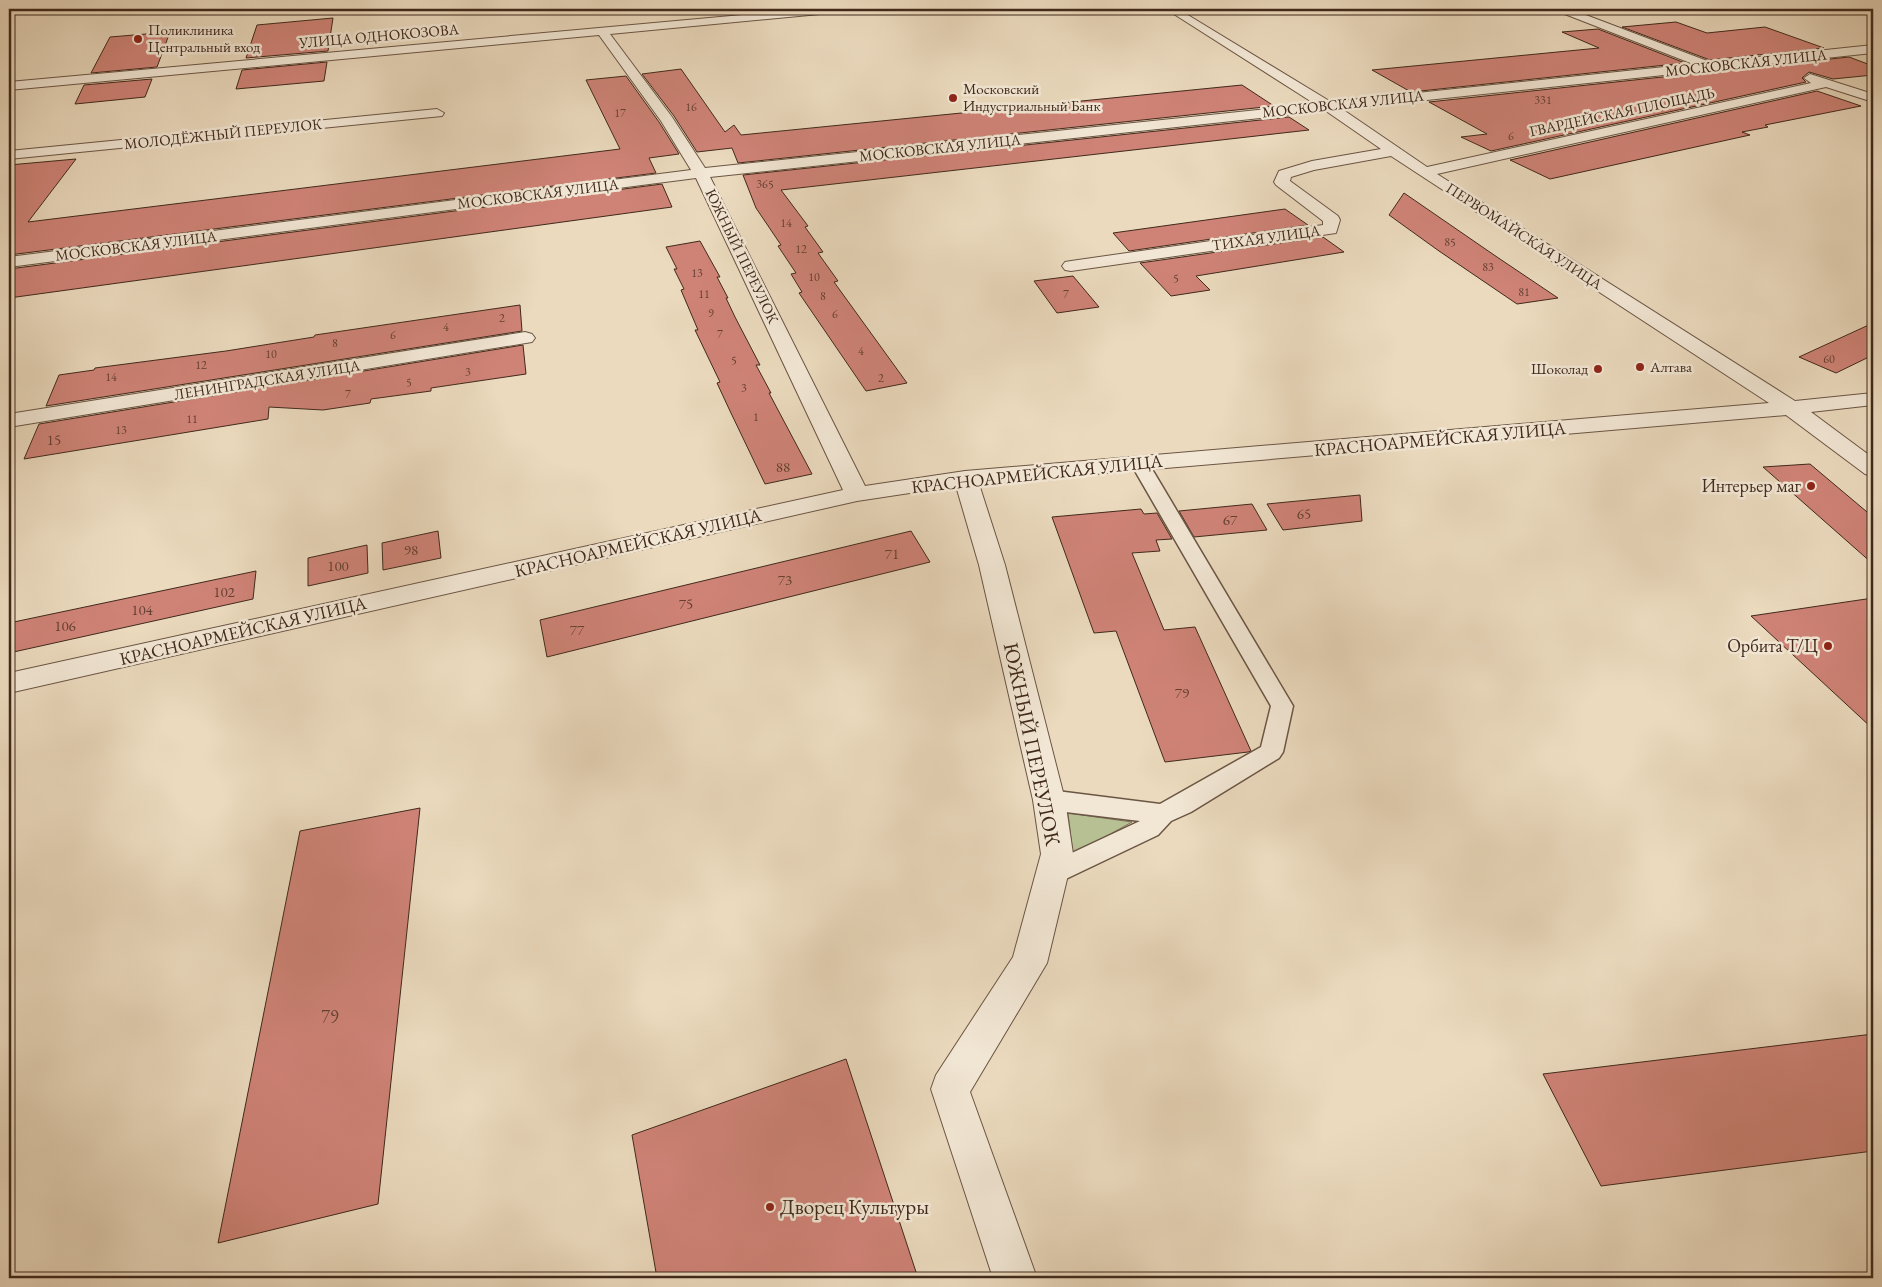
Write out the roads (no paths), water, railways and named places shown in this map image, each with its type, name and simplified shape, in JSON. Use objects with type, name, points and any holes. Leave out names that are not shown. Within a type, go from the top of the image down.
[{"type":"street","name":"УЛИЦА ОДНОКОЗОВА","points":[[9,86],[842,9]]},
{"type":"street","name":"ПЕРВОМАЙСКАЯ УЛИЦА","points":[[1171,9],[1328,106],[1424,172],[1791,408],[1873,469]]},
{"type":"street","points":[[1567,11],[1597,9]]},
{"type":"street","points":[[1567,11],[1710,67]]},
{"type":"street","name":"ЮЖНЫЙ ПЕРЕУЛОК","points":[[603,32],[667,120],[702,173],[858,494]]},
{"type":"street","name":"МОСКОВСКАЯ УЛИЦА","points":[[9,262],[702,173],[1873,49]]},
{"type":"street","points":[[1758,62],[1873,98]]},
{"type":"street","name":"ГВАРДЕЙСКАЯ ПЛОЩАДЬ","points":[[1424,172],[1826,83]]},
{"type":"street","name":"МОЛОДЁЖНЫЙ ПЕРЕУЛОК","points":[[9,155],[437,113]]},
{"type":"street","name":"ТИХАЯ УЛИЦА","points":[[1071,266],[1330,229],[1332,220],[1282,182],[1284,174],[1312,166],[1394,152]]},
{"type":"street","name":"ЛЕНИНГРАДСКАЯ УЛИЦА","points":[[9,421],[525,338]]},
{"type":"street","name":"КРАСНОАРМЕЙСКАЯ УЛИЦА","points":[[9,683],[858,494],[966,478],[1791,408],[1873,399]]},
{"type":"street","name":"ЮЖНЫЙ ПЕРЕУЛОК","points":[[966,478],[992,566],[1048,800],[1057,854],[1029,963],[950,1089],[1015,1278]]},
{"type":"lane","points":[[1051,875],[1149,828],[1162,814],[1182,805],[1270,752],[1282,706],[1140,464]]},
{"type":"lane","points":[[1048,800],[1162,814]]},
{"type":"place","name":"Поликлиника Центральный вход","points":[[138,39]]},
{"type":"place","name":"Московский Индустриальный Банк","points":[[953,98]]},
{"type":"place","name":"Алтава","points":[[1640,367]]},
{"type":"place","name":"Шоколад","points":[[1598,369]]},
{"type":"place","name":"Интерьер маг","points":[[1811,486]]},
{"type":"place","name":"Орбита Т/Ц","points":[[1828,646]]},
{"type":"place","name":"Дворец Культуры","points":[[770,1207]]}]
